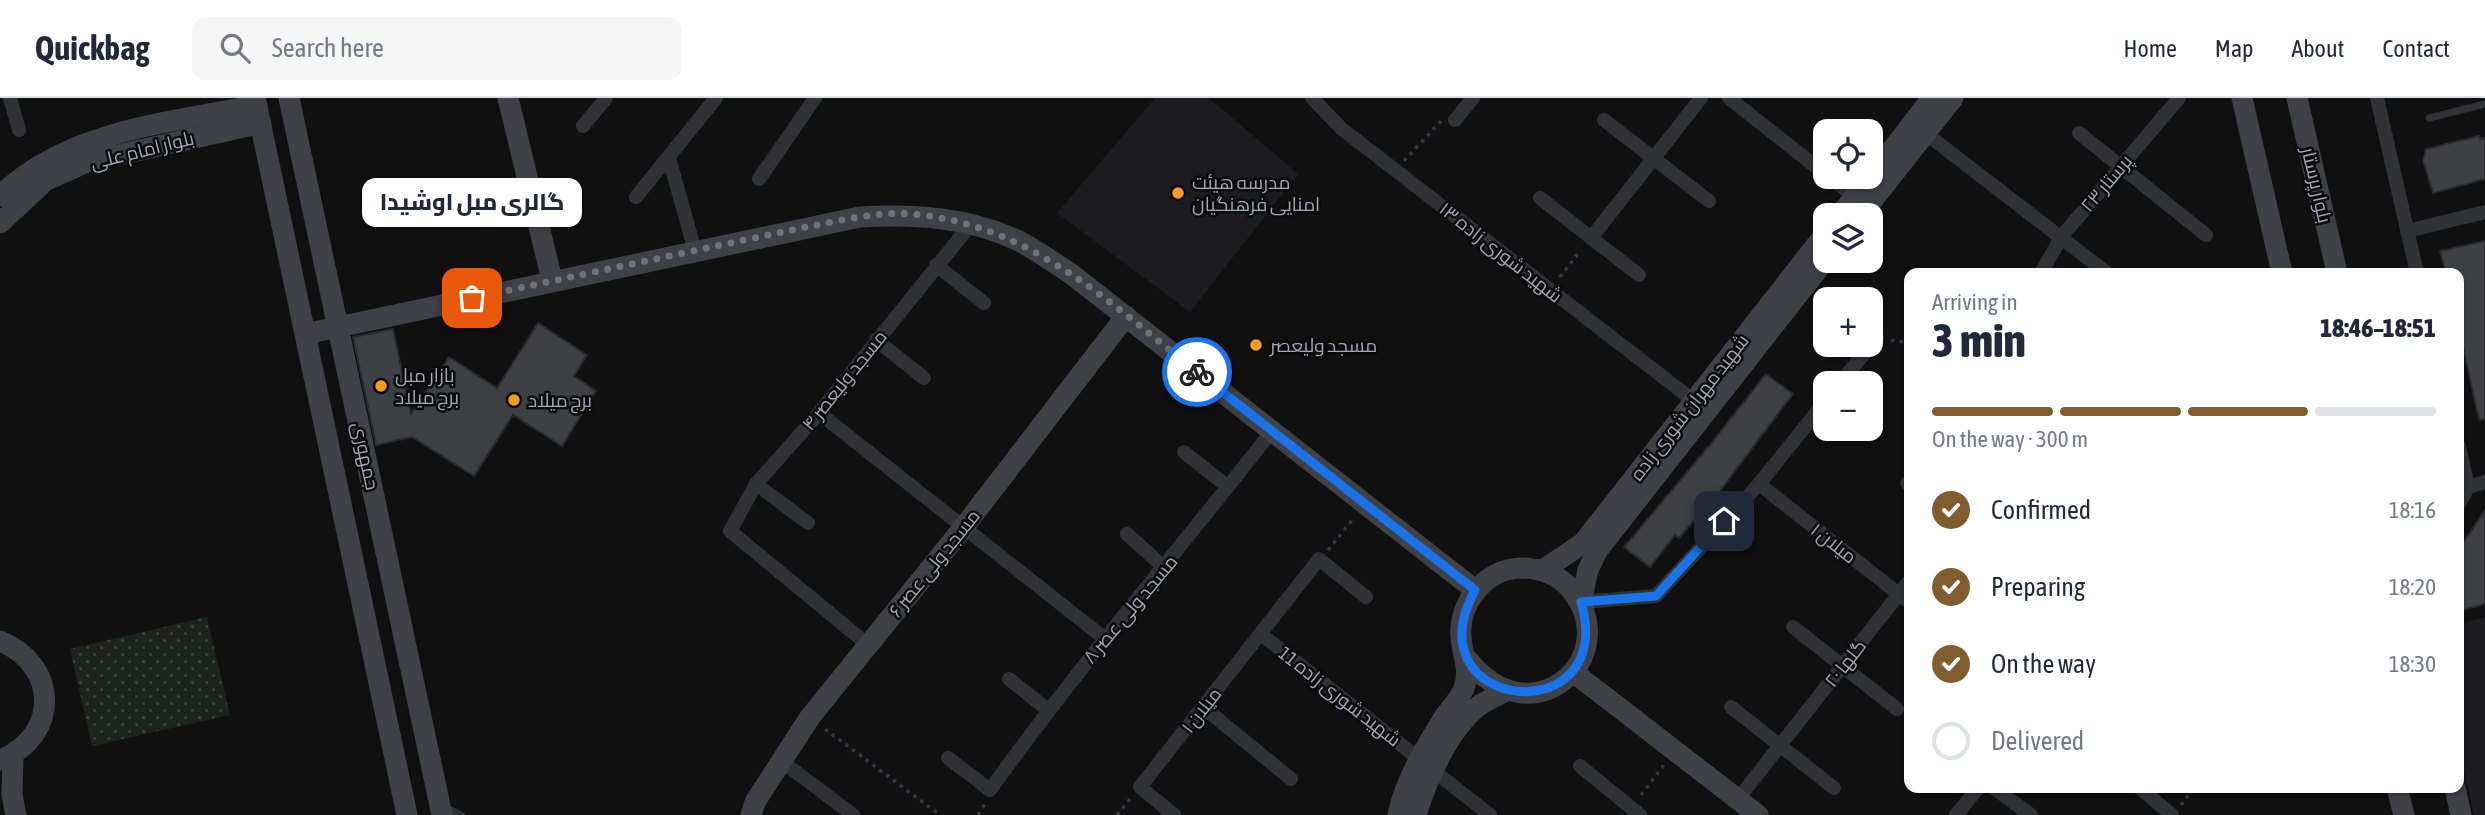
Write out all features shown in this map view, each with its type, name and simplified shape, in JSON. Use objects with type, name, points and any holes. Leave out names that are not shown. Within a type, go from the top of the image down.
[{"type":"street","points":[[10,98],[19,130]]},
{"type":"street","name":"جمهوری","points":[[289,98],[441,810]]},
{"type":"street","points":[[508,98],[552,280]]},
{"type":"street","points":[[583,126],[607,98]]},
{"type":"street","points":[[636,197],[716,98]]},
{"type":"street","points":[[759,179],[813,98]]},
{"type":"street","name":"شهید شوری زاده ۱۳","points":[[1311,98],[1342,129],[1700,406]]},
{"type":"street","points":[[1455,120],[1472,98]]},
{"type":"street","points":[[1591,238],[1701,98]]},
{"type":"street","points":[[1729,98],[1813,164]]},
{"type":"street","points":[[1883,161],[1932,98]]},
{"type":"street","points":[[1864,203],[1953,98]]},
{"type":"street","name":"پرستار ۲۳","points":[[2044,268],[2062,236],[2178,98]]},
{"type":"street","points":[[2242,98],[2281,268]]},
{"type":"street","name":"بلوار پرستار","points":[[2297,98],[2336,268]]},
{"type":"street","points":[[2377,98],[2416,268]]},
{"type":"street","name":"جمهوری","points":[[257,109],[407,815]]},
{"type":"street","name":"بلوار امام علی","points":[[0,196],[35,166],[80,145],[110,135],[257,109]]},
{"type":"street","name":"بلوار امام علی","points":[[0,223],[45,181],[87,162],[257,109]]},
{"type":"street","points":[[1604,120],[1709,201]]},
{"type":"street","points":[[1925,133],[2101,268]]},
{"type":"street","points":[[2079,133],[2206,234]]},
{"type":"street","points":[[669,158],[695,251]]},
{"type":"street","points":[[1842,189],[1858,203]]},
{"type":"street","points":[[1540,198],[1639,275]]},
{"type":"street","points":[[2407,231],[2485,212]]},
{"type":"street","points":[[305,334],[860,217],[910,214],[971,224],[1019,241],[1070,273],[1475,590]]},
{"type":"street","name":"مسجد ولیعصر ۴","points":[[867,644],[730,531],[756,484],[819,413],[971,224]]},
{"type":"street","name":"شهید مهران شوری زاده","points":[[1581,602],[1588,570],[1597,551],[1813,251]]},
{"type":"street","points":[[936,265],[984,303]]},
{"type":"street","name":"شهید مهران شوری زاده","points":[[1543,570],[1583,542],[1814,273]]},
{"type":"street","name":"مسجد ولی عصر ۶","points":[[751,815],[755,802],[780,760],[810,717],[963,528],[1126,316]]},
{"type":"street","points":[[876,340],[924,378]]},
{"type":"street","points":[[1850,371],[1861,357]]},
{"type":"street","points":[[819,413],[1104,638]]},
{"type":"street","points":[[1581,602],[1656,596],[1759,484],[1813,417]]},
{"type":"street","name":"مسجد ولی عصر ۸","points":[[948,758],[990,790],[1104,638],[1165,568],[1272,431]]},
{"type":"street","points":[[1184,452],[1228,488]]},
{"type":"street","points":[[2464,466],[2469,487]]},
{"type":"street","points":[[2464,495],[2469,487],[2485,482]]},
{"type":"street","points":[[756,484],[808,523]]},
{"type":"street","name":"میلان ۱","points":[[1759,484],[1904,598]]},
{"type":"street","points":[[1127,534],[1165,568]]},
{"type":"street","points":[[1319,559],[1366,597]]},
{"type":"street","name":"میلان ۱","points":[[1140,787],[1319,559]]},
{"type":"street","points":[[1519,568],[1543,570],[1565,582],[1581,602],[1588,625],[1585,650],[1573,672],[1553,687],[1530,694],[1505,691],[1483,680],[1468,660],[1461,637],[1464,612],[1475,590],[1495,575],[1519,568]]},
{"type":"street","name":"گلها ۲۰","points":[[1738,799],[1842,666],[1904,598]]},
{"type":"street","points":[[1793,627],[1897,709]]},
{"type":"street","name":"شهید شوری زاده 11","points":[[1261,634],[1490,815]]},
{"type":"street","points":[[0,641],[28,657],[43,685],[45,701],[36,732],[7,757],[16,815]]},
{"type":"street","points":[[1398,815],[1427,765],[1464,689],[1468,660]]},
{"type":"street","points":[[1573,672],[1758,815]]},
{"type":"street","points":[[1009,679],[1048,710]]},
{"type":"street","points":[[1416,815],[1427,765],[1479,706],[1505,691]]},
{"type":"street","points":[[1203,706],[1291,779]]},
{"type":"street","points":[[1731,707],[1835,788]]},
{"type":"street","points":[[780,760],[853,815]]},
{"type":"street","points":[[1580,766],[1632,812]]},
{"type":"street","points":[[1140,787],[1174,815]]},
{"type":"street","points":[[1956,815],[1974,793]]},
{"type":"street","points":[[2001,793],[2031,815]]},
{"type":"street","points":[[2148,793],[2176,810]]},
{"type":"street","points":[[2399,793],[2404,815]]},
{"type":"street","points":[[2456,793],[2461,815]]},
{"type":"lane","points":[[2429,118],[2485,104]]},
{"type":"lane","points":[[441,810],[461,815]]},
{"type":"path","points":[[1396,171],[1437,121],[1455,120]]},
{"type":"path","points":[[1550,290],[1591,238]]},
{"type":"path","points":[[1319,559],[1365,505]]},
{"type":"path","points":[[810,717],[940,815]]},
{"type":"path","points":[[1632,812],[1675,751]]},
{"type":"path","points":[[1117,815],[1140,787]]},
{"type":"path","points":[[2176,810],[2190,793]]},
{"type":"shaded area","name":"مدرسه هیئت امنایی فرهنگیان","points":[[1155,98],[1209,98],[1298,174],[1190,312],[1057,213]]},
{"type":"shaded area","points":[[207,617],[230,715],[92,746],[70,649]]},
{"type":"shaded area","points":[[2485,617],[2485,815],[2474,815],[2464,771],[2464,623]]},
{"type":"building","points":[[2479,136],[2480,139],[2485,138],[2485,179],[2433,193],[2423,161],[2426,149]]},
{"type":"building","points":[[2485,241],[2485,419],[2479,420],[2464,352],[2464,268],[2445,268],[2440,251]]},
{"type":"building","name":"برج میلاد","points":[[538,323],[587,355],[574,376],[596,391],[562,446],[513,415],[474,476],[412,437],[376,445],[353,337],[393,329],[411,414],[449,357],[497,388]]},
{"type":"building","points":[[1766,374],[1793,394],[1717,495],[1679,538],[1675,535],[1650,567],[1624,547]]},
{"type":"building","points":[[2485,510],[2485,604],[2464,610],[2464,542]]},
{"type":"way so far","points":[[472,298],[806,227],[860,217],[910,214],[971,224],[1019,241],[1070,273],[1197,372]]},
{"type":"place","name":"مدرسه هیئت امنایی فرهنگیان","points":[[1178,193]]},
{"type":"place","name":"گالری مبل اوشیدا","points":[[472,298]]},
{"type":"place","name":"مسجد ولیعصر","points":[[1256,345]]},
{"type":"place","name":"بازار مبل برج میلاد","points":[[381,386]]},
{"type":"place","name":"برج میلاد","points":[[514,400]]},
{"type":"route","points":[[1197,372],[1475,590],[1464,612],[1461,637],[1468,660],[1483,680],[1505,691],[1530,694],[1553,687],[1573,672],[1585,650],[1588,625],[1581,602],[1656,596],[1724,521]]}]
